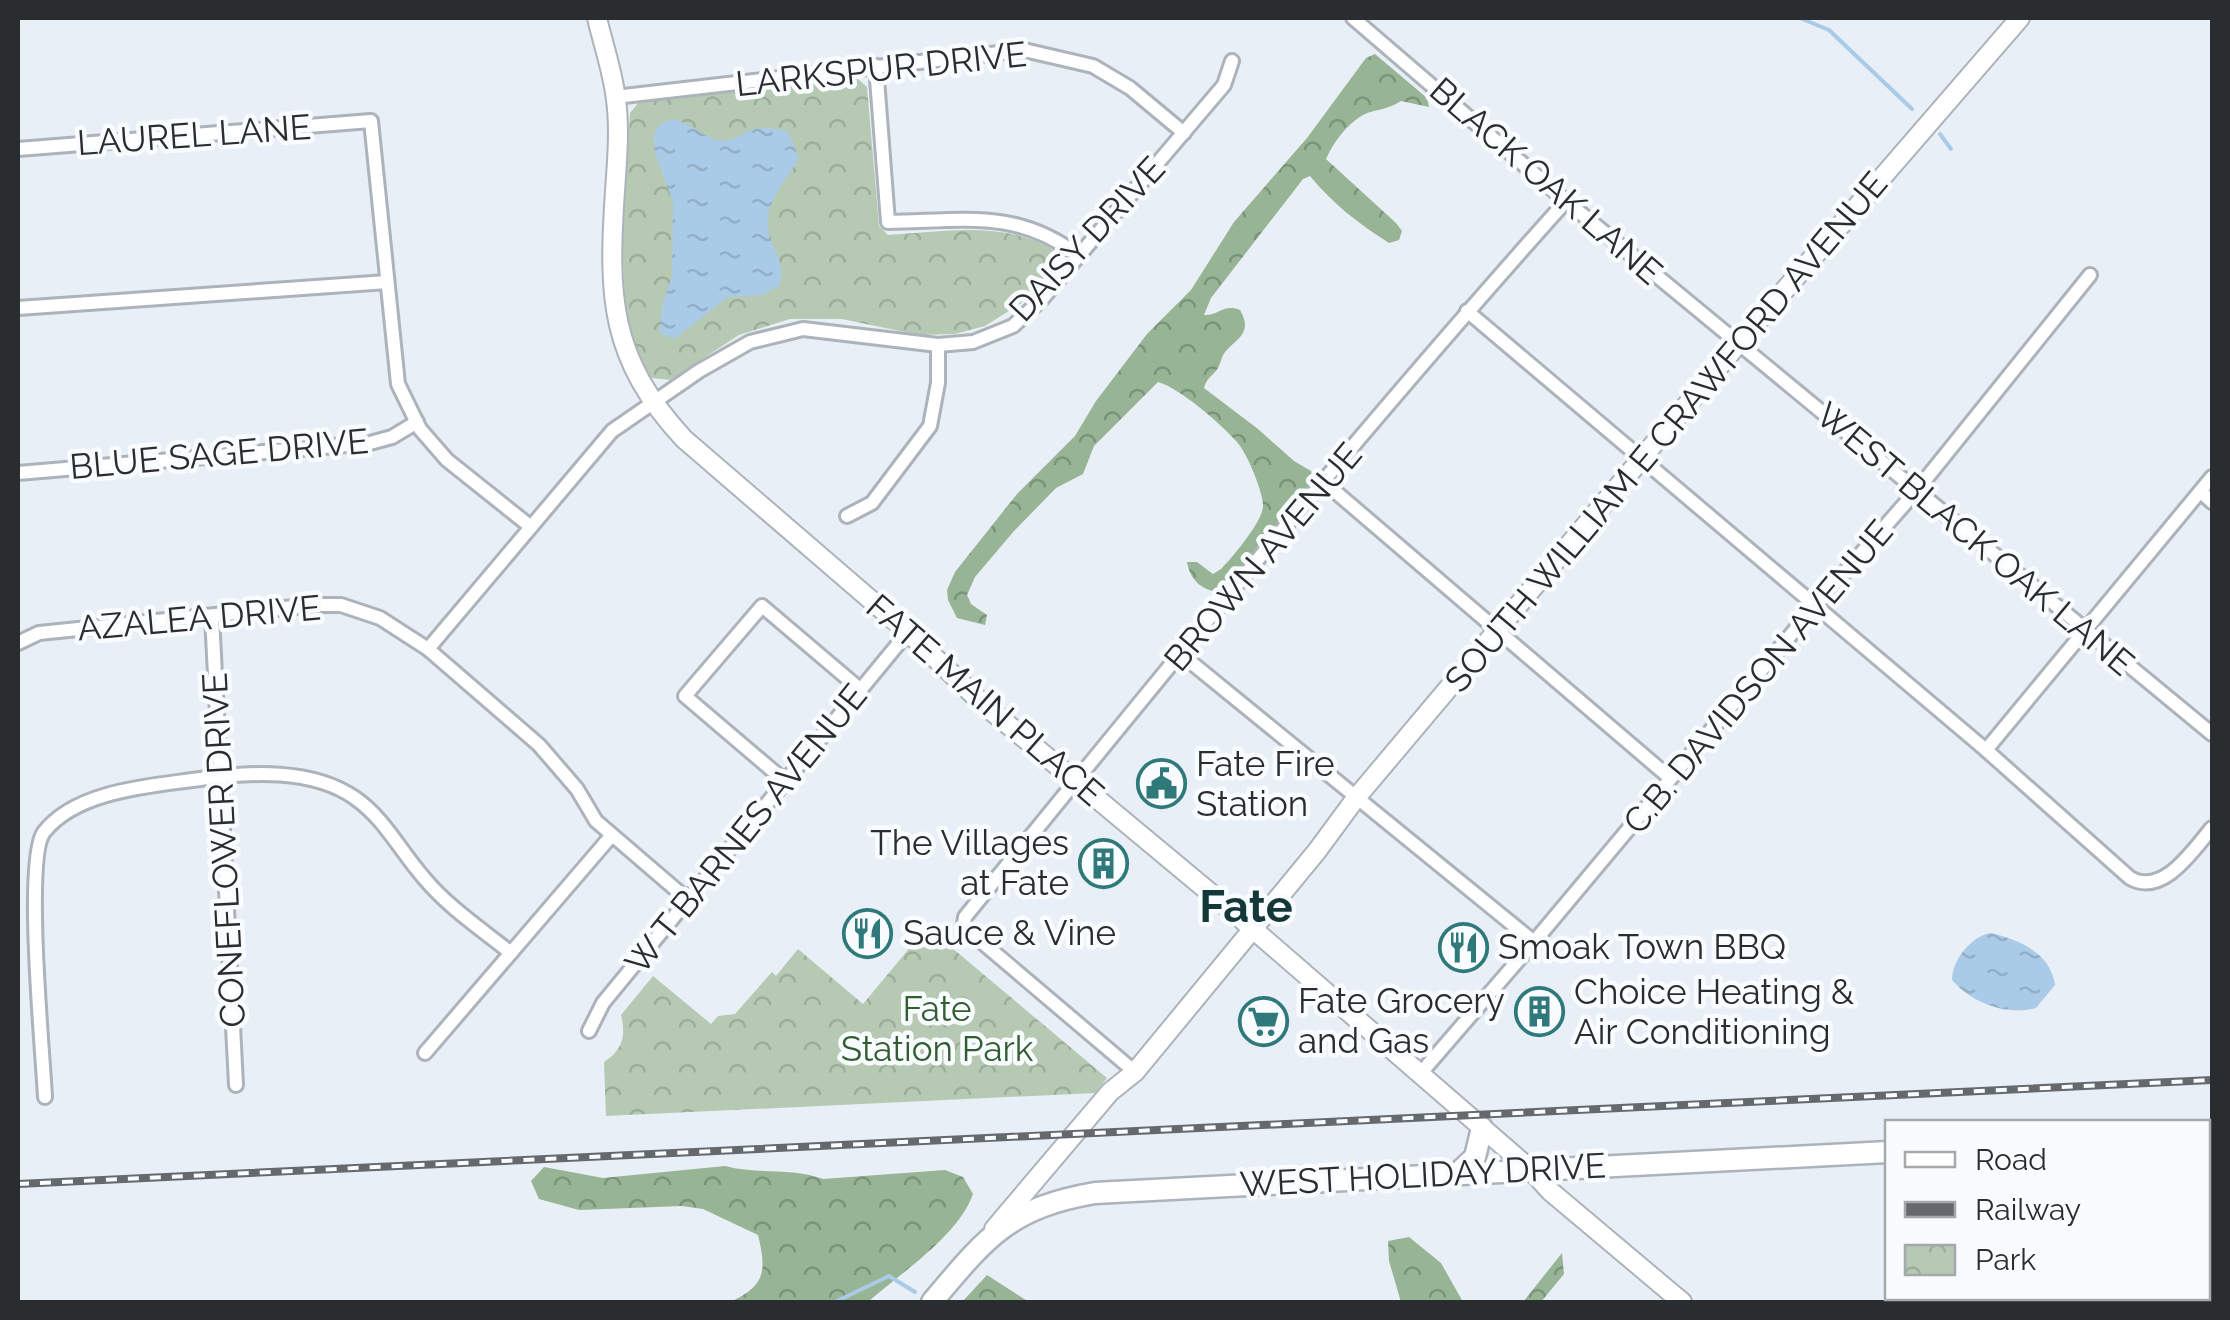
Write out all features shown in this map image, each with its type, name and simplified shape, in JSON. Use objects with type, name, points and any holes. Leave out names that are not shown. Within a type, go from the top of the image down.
[{"type":"main road","name":"FATE MAIN PLACE","points":[[597,18],[616,97],[617,158],[610,263],[614,308],[624,350],[652,402],[684,440],[908,632],[982,703],[1531,1170],[1671,1299]]},
{"type":"main road","name":"SOUTH WILLIAM E CRAWFORD AVENUE","points":[[975,1252],[1110,1092],[1134,1072],[1317,851],[1356,798],[1738,344],[2020,18]]},
{"type":"main road","points":[[1458,1173],[1476,1158],[1482,1128]]},
{"type":"main road","name":"WEST HOLIDAY DRIVE","points":[[932,1302],[975,1252],[1028,1211],[1095,1193],[1885,1152]]},
{"type":"street","name":"BLACK OAK LANE","points":[[1353,18],[1738,344]]},
{"type":"street","name":"LARKSPUR DRIVE","points":[[616,97],[1024,50],[1093,66],[1130,88],[1184,133]]},
{"type":"street","name":"DAISY DRIVE","points":[[428,649],[612,430],[750,342],[803,329],[938,346],[973,342],[1013,326],[1042,299],[1224,85],[1232,61]]},
{"type":"street","points":[[876,66],[888,222],[998,220],[1029,226],[1052,236],[1079,256]]},
{"type":"street","name":"LAUREL LANE","points":[[18,149],[371,122],[386,282]]},
{"type":"street","name":"BROWN AVENUE","points":[[1134,1072],[970,932],[964,917],[1467,311],[1566,201]]},
{"type":"street","name":"C.B. DAVIDSON AVENUE","points":[[1420,1074],[1814,606],[1917,490],[2090,276]]},
{"type":"street","points":[[18,308],[386,282],[398,384],[417,422],[447,460],[531,527]]},
{"type":"street","points":[[1467,311],[2140,884],[2155,882],[2180,866],[2212,828]]},
{"type":"street","name":"WEST BLACK OAK LANE","points":[[1738,344],[2212,734]]},
{"type":"street","points":[[847,516],[872,503],[930,426],[938,383],[938,346]]},
{"type":"street","name":"BLUE SAGE DRIVE","points":[[18,472],[370,443],[392,437],[417,422]]},
{"type":"street","points":[[1986,750],[2212,477]]},
{"type":"street","points":[[1324,482],[1670,778]]},
{"type":"street","points":[[2201,492],[2212,502]]},
{"type":"street","name":"AZALEA DRIVE","points":[[18,643],[39,633],[341,605],[380,618],[428,649],[540,745],[577,789],[596,822],[688,900]]},
{"type":"street","points":[[786,782],[686,696],[762,606],[862,690]]},
{"type":"street","name":"CONEFLOWER DRIVE","points":[[212,616],[236,1085]]},
{"type":"street","name":"W T BARNES AVENUE","points":[[590,1031],[603,1003],[908,632]]},
{"type":"street","points":[[1182,654],[1534,942]]},
{"type":"street","points":[[45,1097],[35,897],[38,844],[44,832],[64,816],[96,798],[220,776],[282,775],[324,781],[380,818],[424,878],[510,953]]},
{"type":"street","points":[[425,1053],[612,834]]},
{"type":"street","points":[[18,898],[35,897]]},
{"type":"green space","points":[[1375,54],[1427,98],[1429,107],[1401,101],[1363,115],[1341,135],[1326,159],[1396,223],[1402,231],[1399,240],[1389,243],[1367,228],[1310,176],[1303,179],[1211,298],[1204,315],[1234,308],[1240,310],[1245,324],[1204,388],[1311,471],[1316,479],[1305,496],[1221,592],[1198,583],[1187,562],[1197,562],[1213,574],[1221,569],[1253,529],[1262,512],[1262,499],[1250,463],[1237,442],[1188,399],[1158,382],[1094,446],[1083,474],[1056,488],[975,577],[967,595],[971,604],[987,615],[985,625],[957,618],[947,590],[955,572],[1017,494],[1075,436],[1096,401],[1147,334],[1191,290],[1234,222],[1307,138],[1366,58]]},
{"type":"green space","points":[[858,79],[867,87],[879,226],[888,235],[994,231],[1054,250],[1056,265],[1020,304],[985,326],[955,334],[919,335],[842,319],[790,319],[739,335],[670,380],[652,378],[638,355],[624,290],[630,113],[639,102],[705,92]]},
{"type":"green space","name":"Fate Station Park","points":[[927,927],[1107,1078],[1095,1093],[606,1116],[604,1062],[622,1042],[621,1015],[653,976],[711,1024],[718,1016],[735,1014],[798,949],[863,1004]]},
{"type":"green space","points":[[725,1166],[823,1179],[945,1170],[963,1177],[973,1194],[942,1239],[868,1302],[730,1302],[757,1284],[762,1268],[758,1235],[703,1209],[682,1206],[579,1210],[539,1199],[531,1181],[544,1167],[603,1178]]},
{"type":"green space","points":[[1409,1237],[1441,1263],[1463,1302],[1401,1302],[1389,1261],[1388,1241]]},
{"type":"green space","points":[[1562,1253],[1564,1274],[1541,1302],[1523,1302]]},
{"type":"green space","points":[[987,1275],[1029,1302],[962,1302]]},
{"type":"water","points":[[672,119],[722,141],[755,129],[788,132],[799,158],[768,215],[769,234],[780,265],[780,285],[762,295],[728,297],[674,339],[659,332],[672,277],[673,202],[655,153],[654,133]]},
{"type":"water","points":[[1991,933],[2032,949],[2047,964],[2055,985],[2036,1008],[1990,1006],[1952,980],[1964,950]]},
{"type":"waterway","points":[[1800,18],[1829,30],[1912,109]]},
{"type":"waterway","points":[[1940,134],[1951,149]]},
{"type":"waterway","points":[[835,1302],[889,1276],[915,1292]]},
{"type":"railway","points":[[18,1184],[2212,1080]]},
{"type":"place","name":"Fate Fire Station","points":[[1161,784]]},
{"type":"place","name":"The Villages at Fate","points":[[1104,863]]},
{"type":"place","name":"Sauce & Vine","points":[[868,933]]},
{"type":"place","name":"Smoak Town BBQ","points":[[1463,947]]},
{"type":"place","name":"Choice Heating & Air Conditioning","points":[[1539,1012]]},
{"type":"place","name":"Fate Grocery and Gas","points":[[1263,1021]]},
{"type":"district","name":"Fate","points":[[1246,906]]}]
